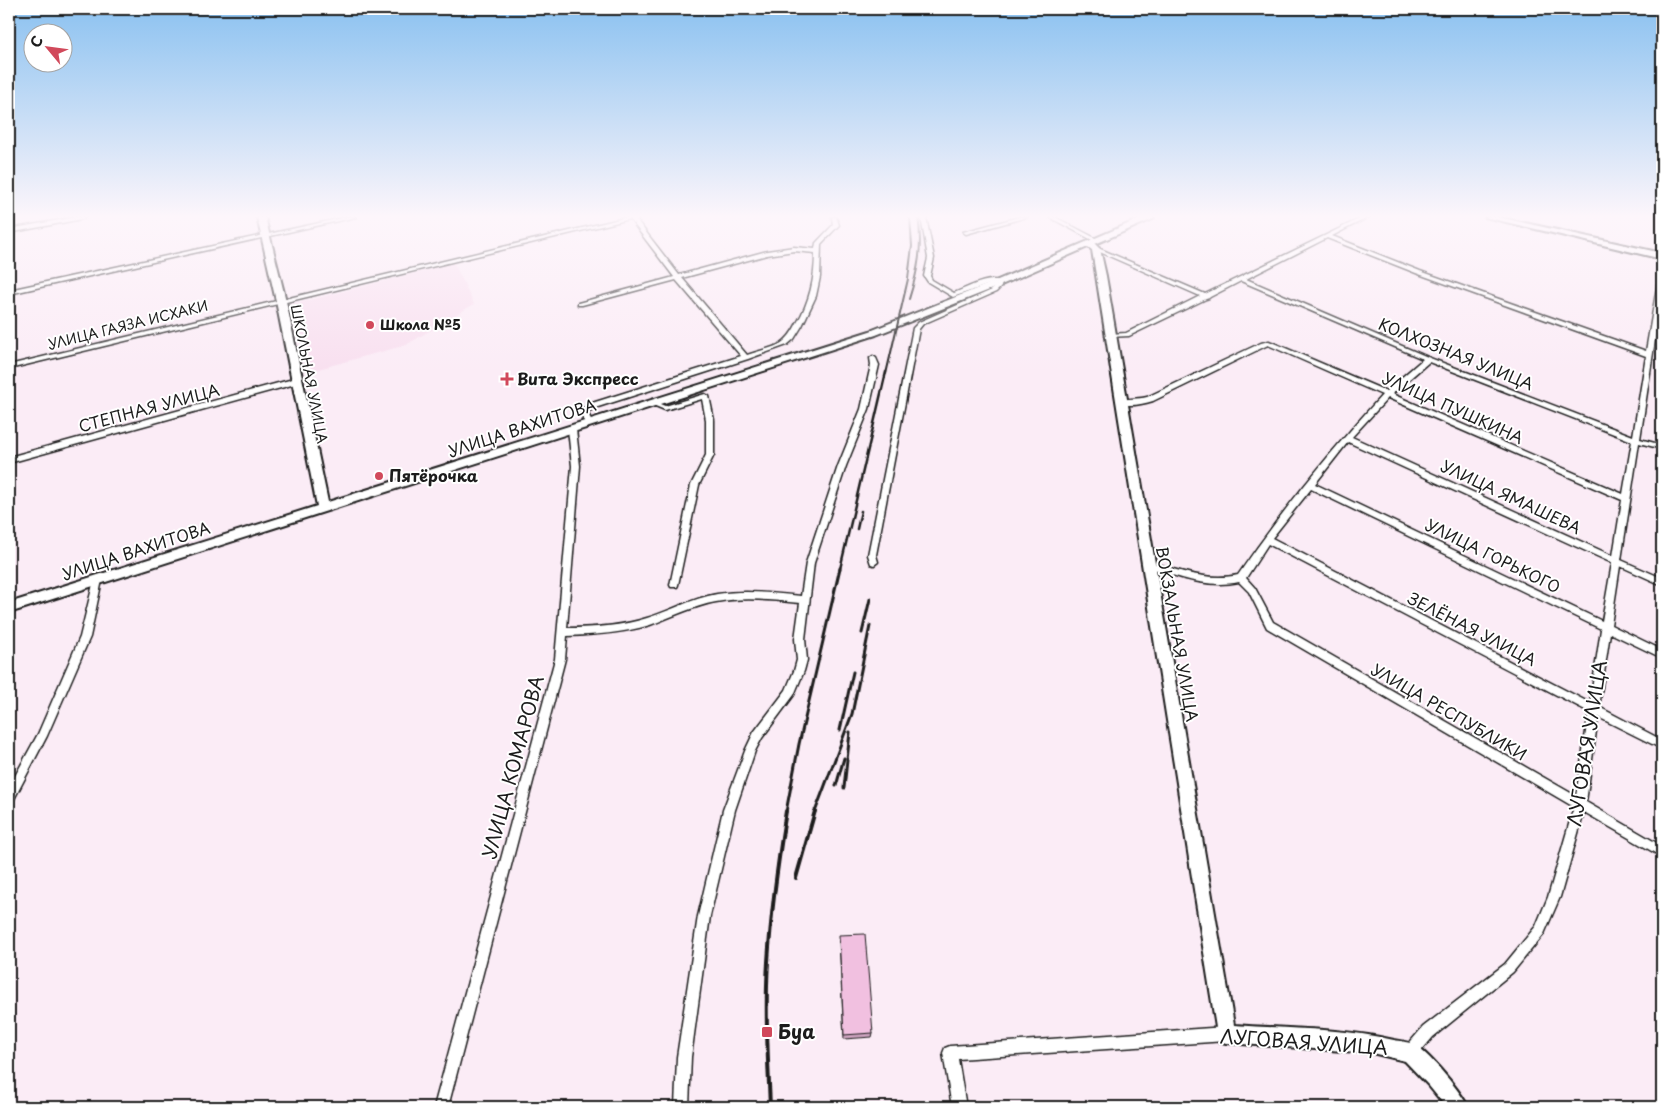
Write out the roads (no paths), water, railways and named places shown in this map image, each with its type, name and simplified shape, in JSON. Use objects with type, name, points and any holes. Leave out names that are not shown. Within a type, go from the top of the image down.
[{"type":"street","points":[[9,292],[112,269]]},
{"type":"street","name":"ШКОЛЬНАЯ УЛИЦА","points":[[273,269],[322,508]]},
{"type":"street","name":"УЛИЦА ГАЯЗА ИСХАКИ","points":[[9,368],[414,269]]},
{"type":"street","points":[[671,269],[746,358]]},
{"type":"street","points":[[580,304],[711,269]]},
{"type":"street","points":[[589,423],[583,411],[595,405],[746,358],[788,342],[809,311],[815,294],[818,269]]},
{"type":"street","points":[[874,562],[872,555],[916,328],[922,323],[994,291],[998,287],[999,282],[989,282],[952,295],[930,281],[927,276],[927,269]]},
{"type":"street","name":"УЛИЦА ВАХИТОВА","points":[[9,608],[882,330],[1031,269]]},
{"type":"street","name":"ВОКЗАЛЬНАЯ УЛИЦА","points":[[1098,269],[1226,1034]]},
{"type":"street","points":[[1147,269],[1207,297]]},
{"type":"street","points":[[1110,336],[1127,335],[1262,269]]},
{"type":"street","points":[[1411,269],[1648,354]]},
{"type":"street","name":"ЛУГОВАЯ УЛИЦА","points":[[959,1107],[950,1053],[1226,1034],[1372,1044],[1410,1053],[1428,1032],[1509,968],[1540,930],[1554,897],[1580,806],[1648,354],[1662,275]]},
{"type":"street","name":"КОЛХОЗНАЯ УЛИЦА","points":[[1242,279],[1428,359],[1636,440],[1662,447]]},
{"type":"street","name":"УЛИЦА ПУШКИНА","points":[[1122,402],[1150,400],[1263,344],[1269,343],[1626,498]]},
{"type":"street","points":[[682,1107],[684,1056],[704,916],[729,810],[750,751],[758,735],[790,692],[799,671],[802,660],[800,639],[810,563],[842,466],[865,409],[875,365],[873,358]]},
{"type":"street","points":[[1148,564],[1195,578],[1220,582],[1242,578],[1267,539],[1347,438],[1387,394],[1428,359]]},
{"type":"street","name":"СТЕПНАЯ УЛИЦА","points":[[9,460],[296,381]]},
{"type":"street","points":[[652,403],[666,408],[705,396],[710,420],[710,455],[695,485],[674,584]]},
{"type":"street","name":"УЛИЦА КОМАРОВА","points":[[441,1107],[560,659],[576,466],[572,429]]},
{"type":"street","name":"УЛИЦА ЯМАШЕВА","points":[[1347,438],[1662,582]]},
{"type":"street","name":"УЛИЦА ГОРЬКОГО","points":[[1311,485],[1662,654]]},
{"type":"street","name":"ЗЕЛЁНАЯ УЛИЦА","points":[[1267,539],[1662,745]]},
{"type":"street","name":"УЛИЦА РЕСПУБЛИКИ","points":[[1242,578],[1252,590],[1270,625],[1662,852]]},
{"type":"street","points":[[9,797],[42,736],[85,637],[98,580]]},
{"type":"street","points":[[563,632],[595,632],[648,622],[676,609],[714,598],[741,594],[805,600]]},
{"type":"street","points":[[1410,1053],[1436,1079],[1458,1107]]},
{"type":"railway","points":[[886,374],[909,269]]},
{"type":"railway","points":[[909,299],[917,269]]},
{"type":"railway","points":[[840,569],[886,372]]},
{"type":"railway","points":[[857,529],[861,511]]},
{"type":"railway","points":[[786,812],[799,744],[840,568]]},
{"type":"railway","points":[[862,633],[870,599]]},
{"type":"railway","points":[[815,812],[852,714],[870,626]]},
{"type":"railway","points":[[840,730],[853,672]]},
{"type":"railway","points":[[844,788],[850,732]]},
{"type":"railway","points":[[836,786],[844,758]]},
{"type":"railway","points":[[770,1107],[767,980],[775,886],[786,811]]},
{"type":"railway","points":[[796,878],[815,811]]},
{"type":"place","name":"Школа №5","points":[[370,325]]},
{"type":"place","name":"Вита Экспресс","points":[[507,379]]},
{"type":"place","name":"Пятёрочка","points":[[379,476]]},
{"type":"place","name":"Буа","points":[[767,1032]]}]
